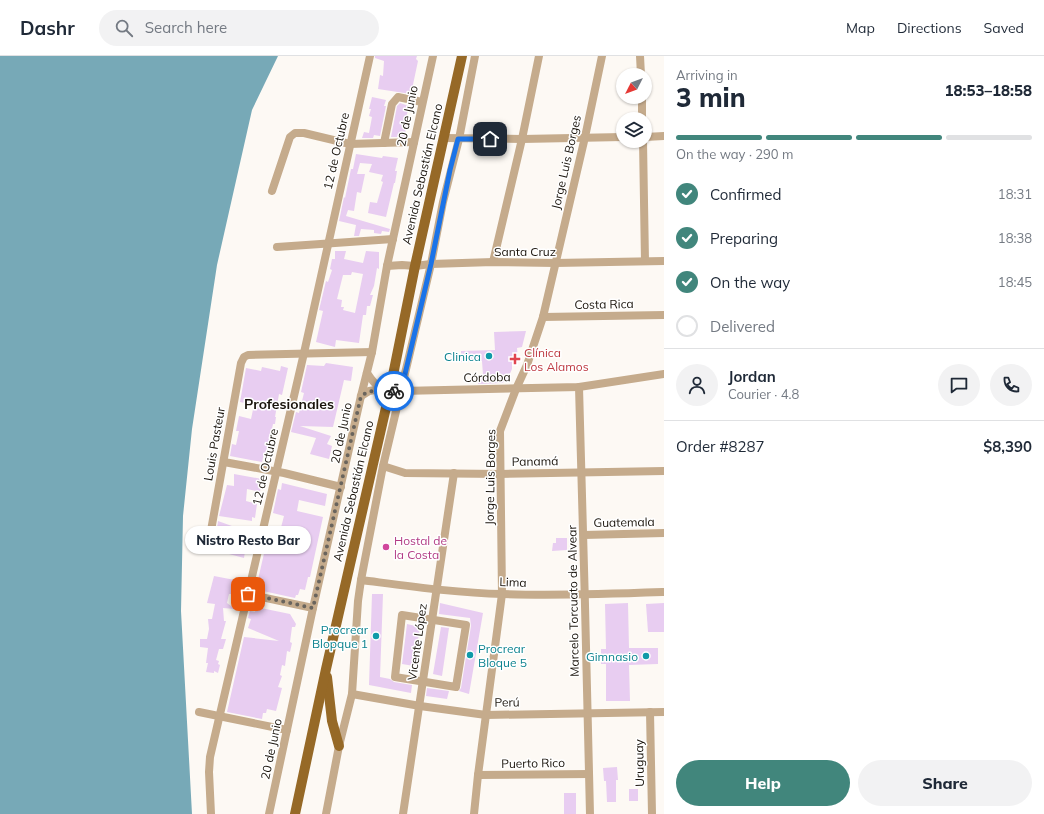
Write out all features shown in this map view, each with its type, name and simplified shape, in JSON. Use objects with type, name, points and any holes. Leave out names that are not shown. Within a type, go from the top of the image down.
[{"type":"main road","name":"Avenida Sebastián Elcano","points":[[295,812],[385,390],[415,266],[462,56]]},
{"type":"main road","points":[[326,670],[332,721],[339,746]]},
{"type":"street","name":"12 de Octubre","points":[[211,814],[208,772],[210,757],[277,472],[370,56]]},
{"type":"street","name":"20 de Junio","points":[[269,814],[313,608],[372,352],[387,266],[433,56]]},
{"type":"street","points":[[326,814],[339,746],[352,694],[358,601],[383,466],[431,264],[475,56]]},
{"type":"street","points":[[493,262],[522,139],[539,56]]},
{"type":"street","name":"Jorge Luis Borges","points":[[474,814],[502,594],[500,431],[527,365],[543,316],[602,56]]},
{"type":"street","points":[[640,56],[641,68]]},
{"type":"street","points":[[384,143],[392,104],[398,97],[422,102]]},
{"type":"street","points":[[272,191],[290,137],[295,133],[304,133],[350,144],[414,142]]},
{"type":"street","points":[[443,138],[522,139],[585,136],[616,137]]},
{"type":"street","points":[[652,137],[664,136]]},
{"type":"street","points":[[643,148],[645,261]]},
{"type":"street","points":[[277,247],[393,239]]},
{"type":"street","name":"Santa Cruz","points":[[387,266],[493,262],[555,263],[664,261]]},
{"type":"street","name":"Costa Rica","points":[[543,316],[664,316]]},
{"type":"street","points":[[304,353],[372,352]]},
{"type":"street","name":"Louis Pasteur","points":[[210,536],[241,363],[244,357],[248,355],[304,353]]},
{"type":"street","points":[[367,373],[371,380],[385,390]]},
{"type":"street","name":"Córdoba","points":[[361,396],[369,391],[385,390],[401,391],[579,387],[664,374]]},
{"type":"street","name":"Marcelo Torcuato de Alvear","points":[[579,387],[586,595],[590,814]]},
{"type":"street","points":[[224,462],[277,472],[341,487]]},
{"type":"street","name":"Panamá","points":[[383,466],[405,473],[500,474],[664,471]]},
{"type":"street","name":"Vicente López","points":[[403,814],[454,473]]},
{"type":"street","name":"Guatemala","points":[[584,535],[664,533]]},
{"type":"street","name":"Lima","points":[[361,580],[437,589],[502,594],[586,595],[664,592]]},
{"type":"street","points":[[248,594],[313,608]]},
{"type":"street","points":[[402,616],[432,619],[466,625],[456,687],[423,682],[395,677],[402,616]]},
{"type":"street","name":"Perú","points":[[352,694],[420,706],[486,715],[664,712]]},
{"type":"street","points":[[200,712],[287,730]]},
{"type":"street","name":"Uruguay","points":[[650,712],[652,814]]},
{"type":"street","name":"Puerto Rico","points":[[478,775],[589,774]]},
{"type":"water","points":[[0,56],[278,56],[252,110],[217,265],[192,429],[183,516],[181,611],[192,814],[0,814]]},
{"type":"building","points":[[375,56],[417,56],[416,59],[418,61],[411,94],[378,89],[380,75],[383,76],[384,61],[375,58]]},
{"type":"building","points":[[372,97],[386,100],[380,136],[374,135],[373,138],[362,138],[364,132],[369,133],[372,117],[369,116],[371,109],[369,109]]},
{"type":"building","points":[[400,103],[409,106],[406,118],[409,120],[408,125],[406,124],[405,137],[391,137],[397,106]]},
{"type":"building","points":[[356,154],[382,158],[383,156],[398,158],[395,171],[397,171],[395,183],[386,217],[368,213],[370,202],[377,203],[383,182],[381,181],[383,175],[369,172],[372,164],[360,163],[357,174],[365,174],[361,193],[357,192],[354,211],[348,210],[346,216],[390,229],[389,232],[382,231],[381,234],[374,233],[374,230],[361,229],[359,236],[354,236],[356,225],[339,221]]},
{"type":"building","points":[[335,251],[346,251],[344,259],[363,263],[366,251],[379,252],[379,269],[377,268],[374,286],[370,295],[373,295],[370,306],[367,306],[366,315],[363,315],[359,343],[336,340],[335,347],[316,342],[323,311],[319,310],[326,281],[328,282],[332,270],[330,269],[332,259],[335,259]],"holes":[[[352,272],[363,274],[355,313],[343,310],[344,307],[341,307],[342,300],[337,299],[343,275],[351,275]]]},
{"type":"building","name":"Clinica","points":[[526,331],[522,347],[517,348],[518,360],[512,360],[512,369],[507,380],[502,383],[478,384],[477,376],[483,375],[482,361],[461,362],[461,351],[495,350],[494,332]]},
{"type":"building","points":[[326,363],[353,367],[351,381],[344,380],[333,427],[300,426],[331,436],[327,444],[332,446],[329,459],[310,454],[316,438],[291,432],[296,412],[299,413],[304,393],[301,392],[307,365],[324,366]]},
{"type":"building","points":[[281,366],[288,368],[282,395],[279,394],[275,424],[273,424],[267,455],[264,454],[262,462],[230,456],[232,444],[236,445],[239,431],[236,431],[239,416],[251,419],[254,405],[240,402],[246,368],[261,371],[262,367],[280,371]]},
{"type":"building","points":[[234,474],[262,479],[260,492],[247,489],[246,501],[257,504],[255,518],[252,517],[252,521],[219,516],[227,485],[234,486]]},
{"type":"building","points":[[282,483],[327,494],[325,506],[299,500],[297,511],[323,517],[310,577],[308,577],[305,590],[300,589],[295,598],[263,591],[264,586],[257,584],[268,536],[278,539],[284,516],[273,513],[278,489],[281,490]]},
{"type":"building","points":[[218,521],[243,530],[239,542],[246,545],[244,558],[214,550]]},
{"type":"building","points":[[556,538],[567,538],[567,550],[552,551],[553,543],[556,543]]},
{"type":"building","points":[[214,576],[240,581],[237,594],[229,594],[227,603],[235,609],[223,608],[224,621],[226,621],[221,639],[226,639],[223,649],[219,649],[216,660],[219,661],[218,664],[220,665],[218,673],[214,671],[214,673],[206,672],[208,663],[206,663],[208,648],[200,647],[200,639],[207,639],[209,629],[208,619],[212,619],[215,604],[207,603]]},
{"type":"building","name":"Procrear Blopque 1","points":[[372,594],[383,594],[380,677],[390,679],[394,682],[412,685],[411,693],[369,685]]},
{"type":"building","name":"Procrear Bloque 5","points":[[440,603],[483,613],[469,694],[459,691],[461,688],[471,626],[470,618],[439,614]]},
{"type":"building","points":[[628,603],[629,648],[658,648],[658,664],[629,665],[630,701],[606,701],[606,664],[601,664],[601,649],[606,649],[605,604]]},
{"type":"building","name":"Gimnasio","points":[[664,603],[664,632],[648,632],[646,604]]},
{"type":"building","points":[[256,607],[290,614],[296,624],[295,627],[292,627],[290,642],[292,643],[290,652],[287,651],[285,666],[282,665],[280,675],[282,676],[278,687],[282,688],[276,711],[267,709],[266,713],[263,713],[262,719],[227,712],[244,637],[279,641],[248,628],[251,619],[248,618],[250,611],[255,612]]},
{"type":"building","points":[[407,624],[420,627],[414,666],[402,664]]},
{"type":"building","points":[[441,627],[449,628],[442,676],[433,674]]},
{"type":"building","points":[[427,688],[449,691],[447,699],[426,696]]},
{"type":"building","points":[[617,767],[618,780],[616,780],[616,802],[607,802],[606,781],[604,781],[603,768]]},
{"type":"building","points":[[629,789],[638,789],[638,801],[629,801]]},
{"type":"building","points":[[564,793],[576,793],[576,814],[564,814]]},
{"type":"way so far","points":[[248,594],[313,608],[361,396],[369,391],[381,389],[394,391]]},
{"type":"place","name":"Clinica","points":[[489,356]]},
{"type":"place","name":"Clínica Los Alamos","points":[[515,359]]},
{"type":"place","name":"Hostal de la Costa","points":[[386,547]]},
{"type":"place","name":"Nistro Resto Bar","points":[[248,594]]},
{"type":"place","name":"Procrear Blopque 1","points":[[376,636]]},
{"type":"place","name":"Procrear Bloque 5","points":[[470,655]]},
{"type":"place","name":"Gimnasio","points":[[646,656]]},
{"type":"district","name":"Profesionales","points":[[289,404]]},
{"type":"route","points":[[394,391],[401,391],[431,264],[443,202],[458,139],[490,139]]}]
